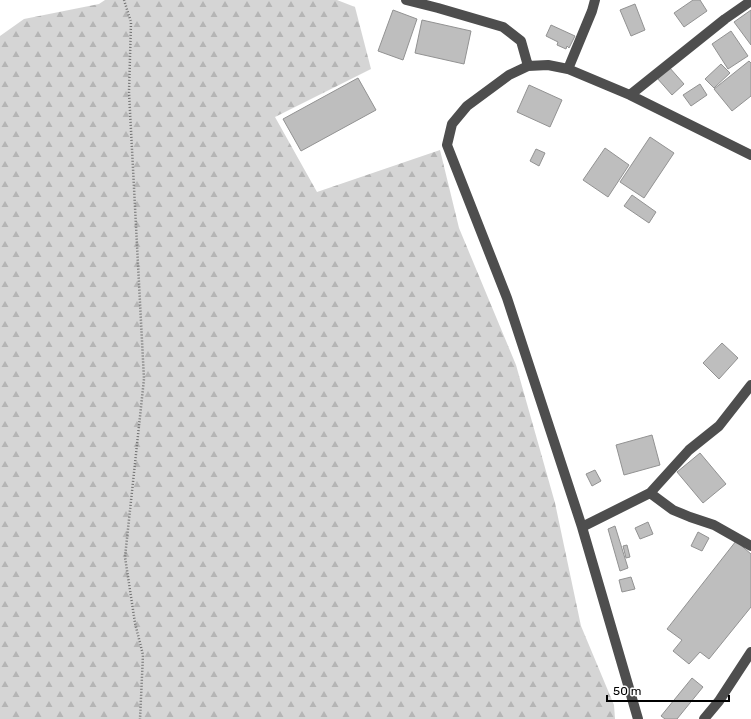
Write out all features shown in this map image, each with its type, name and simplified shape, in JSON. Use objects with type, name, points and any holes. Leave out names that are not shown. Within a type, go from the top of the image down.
[{"type":"street","points":[[406,0],[503,27],[521,41],[528,66]]},
{"type":"street","points":[[568,70],[592,10],[594,0]]},
{"type":"street","points":[[630,95],[751,0]]},
{"type":"street","points":[[638,719],[582,527],[507,298],[447,145],[452,124],[467,106],[509,75],[528,66],[548,65],[568,70],[630,95],[751,155]]},
{"type":"street","points":[[582,527],[650,493],[689,450],[719,426],[751,385]]},
{"type":"street","points":[[650,493],[673,510],[714,525],[751,546]]},
{"type":"street","points":[[704,719],[719,700],[751,652]]},
{"type":"path","points":[[124,0],[131,22],[129,92],[144,379],[125,557],[135,623],[143,655],[140,719]]},
{"type":"green space","points":[[105,0],[337,0],[355,7],[371,69],[275,117],[317,192],[440,150],[459,228],[516,365],[555,503],[581,626],[614,705],[615,719],[0,719],[0,36],[24,19],[99,4]]},
{"type":"building","points":[[693,0],[700,0],[707,11],[684,27],[674,13]]},
{"type":"building","points":[[635,4],[645,30],[631,36],[620,10]]},
{"type":"building","points":[[393,10],[417,19],[403,60],[378,51]]},
{"type":"building","points":[[751,10],[751,45],[734,22]]},
{"type":"building","points":[[422,20],[471,31],[464,64],[415,53]]},
{"type":"building","points":[[551,25],[575,36],[569,48],[567,46],[566,49],[557,45],[558,42],[546,36]]},
{"type":"building","points":[[731,31],[748,56],[728,69],[712,44]]},
{"type":"building","points":[[749,61],[751,63],[751,96],[732,111],[714,89]]},
{"type":"building","points":[[721,64],[730,73],[714,88],[705,79]]},
{"type":"building","points":[[669,67],[684,84],[672,95],[657,78]]},
{"type":"building","points":[[358,78],[376,110],[301,151],[283,119]]},
{"type":"building","points":[[700,84],[707,95],[691,106],[683,95]]},
{"type":"building","points":[[529,85],[562,100],[550,127],[517,112]]},
{"type":"building","points":[[650,137],[674,153],[644,198],[620,182]]},
{"type":"building","points":[[605,148],[629,165],[608,197],[583,180]]},
{"type":"building","points":[[536,149],[545,153],[539,166],[530,161]]},
{"type":"building","points":[[632,195],[656,212],[649,223],[624,206]]},
{"type":"building","points":[[722,343],[738,358],[719,379],[703,363]]},
{"type":"building","points":[[652,435],[660,465],[624,475],[616,445]]},
{"type":"building","points":[[700,453],[726,484],[703,503],[677,472]]},
{"type":"building","points":[[595,470],[601,481],[592,486],[586,474]]},
{"type":"building","points":[[648,522],[653,534],[640,539],[635,528]]},
{"type":"building","points":[[615,526],[628,568],[620,571],[608,529]]},
{"type":"building","points":[[698,532],[709,538],[702,551],[691,546]]},
{"type":"building","points":[[736,541],[751,554],[751,607],[709,659],[700,652],[689,664],[673,651],[682,640],[667,629]]},
{"type":"building","points":[[627,545],[630,557],[626,558],[623,546]]},
{"type":"building","points":[[631,577],[635,589],[622,592],[619,580]]},
{"type":"building","points":[[692,678],[703,687],[677,719],[665,719],[661,716]]}]
